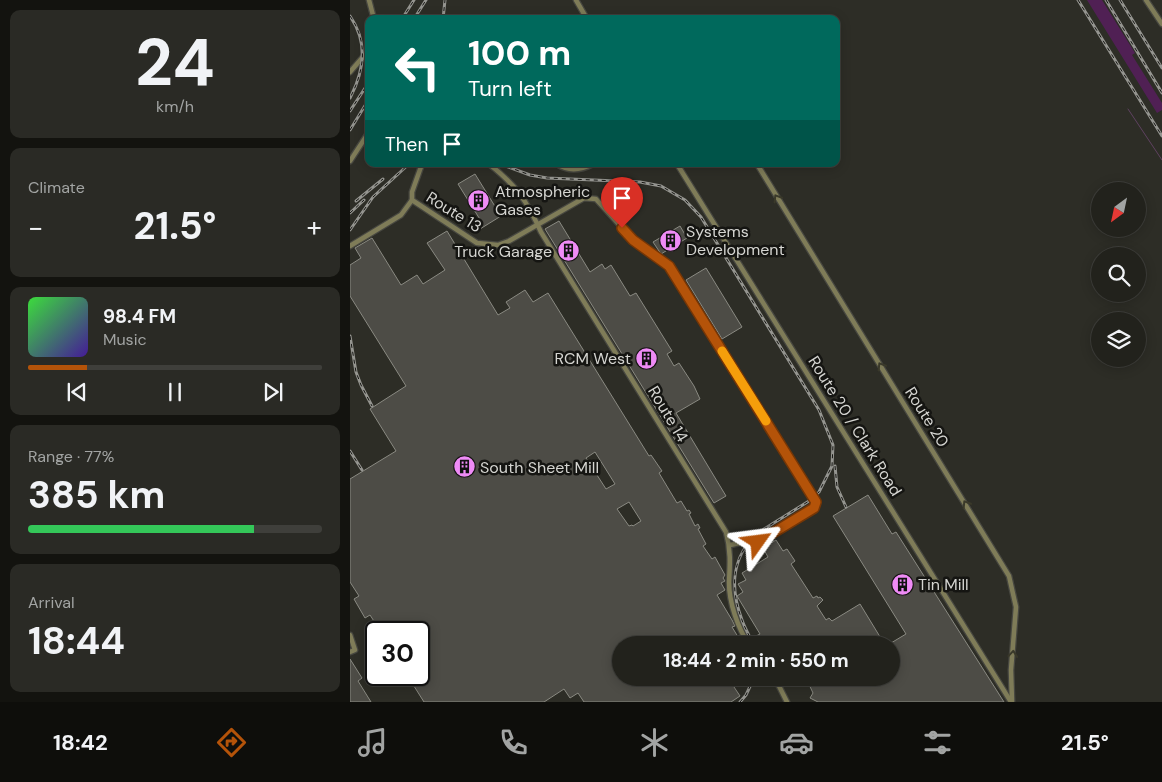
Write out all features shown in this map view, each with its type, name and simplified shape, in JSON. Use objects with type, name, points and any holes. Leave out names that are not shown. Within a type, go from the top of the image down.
[{"type":"street","points":[[369,0],[373,15]]},
{"type":"street","points":[[576,0],[585,15]]},
{"type":"street","points":[[1146,0],[1162,24]]},
{"type":"street","points":[[350,72],[365,55]]},
{"type":"street","points":[[350,161],[365,138]]},
{"type":"street","name":"Route 13","points":[[350,246],[401,215],[412,200],[412,192],[421,167]]},
{"type":"street","name":"Route 14","points":[[493,167],[515,186],[726,532],[730,545],[731,598],[744,636]]},
{"type":"street","points":[[563,167],[575,169],[582,167]]},
{"type":"street","name":"Route 20 / Clark Road","points":[[679,167],[1012,702]]},
{"type":"street","name":"Route 20","points":[[759,167],[1010,576],[1016,607],[1010,685],[1012,702]]},
{"type":"street","name":"Route 13","points":[[412,200],[477,243],[498,245],[538,225],[584,198],[596,199],[633,240],[669,266],[816,502],[814,508],[758,542],[750,541],[730,545]]},
{"type":"street","points":[[350,635],[355,650],[350,652]]},
{"type":"street","points":[[779,686],[787,702]]},
{"type":"shaded area","points":[[1087,0],[1102,0],[1135,53],[1132,55],[1162,103],[1162,110],[1157,113]]},
{"type":"building","name":"Atmospheric Gases","points":[[475,174],[501,216],[480,229],[477,223],[481,221],[458,184]]},
{"type":"building","name":"RCM West","points":[[559,221],[590,272],[602,264],[605,269],[611,265],[630,296],[636,293],[672,351],[667,354],[674,366],[679,363],[694,386],[700,399],[676,413],[726,496],[714,503],[545,229]]},
{"type":"building","name":"Systems Development","points":[[680,226],[687,238],[661,254],[653,242]]},
{"type":"building","name":"South Sheet Mill","points":[[447,231],[498,315],[510,308],[506,302],[525,290],[533,302],[548,293],[649,456],[651,455],[662,471],[659,473],[677,503],[681,501],[687,511],[689,510],[691,513],[689,514],[695,526],[698,524],[700,528],[698,529],[706,544],[703,546],[712,559],[715,557],[725,575],[723,578],[725,581],[721,583],[725,590],[717,595],[735,626],[732,627],[738,636],[612,636],[612,686],[733,686],[740,696],[731,702],[584,702],[578,693],[570,698],[564,689],[544,702],[424,702],[414,686],[430,686],[430,621],[374,621],[370,615],[365,618],[354,599],[359,596],[350,582],[350,479],[396,451],[370,409],[406,386],[350,296],[350,265],[361,258],[355,248],[372,238],[401,285],[417,275],[423,284],[445,270],[427,243]],"holes":[[[595,452],[615,484],[606,489],[586,458]],[[629,502],[641,521],[633,526],[629,526],[617,509]]]},
{"type":"building","points":[[706,268],[742,327],[722,339],[686,280]]},
{"type":"building","name":"Tin Mill","points":[[868,495],[892,534],[896,532],[1004,702],[818,702],[810,698],[813,693],[810,686],[900,686],[900,638],[906,634],[833,516]]},
{"type":"building","points":[[776,540],[783,551],[787,549],[795,561],[791,564],[813,598],[817,596],[823,600],[817,606],[826,620],[829,618],[832,621],[860,604],[880,636],[756,636],[760,634],[737,596],[743,592],[738,584],[746,580],[742,573],[768,557],[763,548]]},
{"type":"building","points":[[350,659],[362,678],[358,681],[371,702],[350,702]]},
{"type":"waterway","points":[[1128,109],[1162,160]]},
{"type":"railway","points":[[405,15],[414,0]]},
{"type":"railway","points":[[417,15],[426,0]]},
{"type":"railway","points":[[443,15],[445,0]]},
{"type":"railway","points":[[1078,0],[1162,136]]},
{"type":"railway","points":[[1106,0],[1162,93]]},
{"type":"railway","points":[[1120,0],[1162,68]]},
{"type":"railway","points":[[350,16],[360,36],[362,47],[359,78],[350,98]]},
{"type":"railway","points":[[350,111],[365,88]]},
{"type":"railway","points":[[350,130],[365,106]]},
{"type":"railway","points":[[350,230],[373,197],[406,167]]},
{"type":"railway","points":[[508,167],[530,175],[547,178],[640,182],[661,186],[685,200],[701,217],[819,410],[833,445],[832,466],[819,492],[809,501],[756,534],[742,553],[737,564],[735,574],[736,597],[742,620],[749,636]]},
{"type":"railway","points":[[356,201],[383,179]]},
{"type":"railway","points":[[350,213],[364,200]]},
{"type":"railway","points":[[350,336],[356,372],[372,406]]},
{"type":"railway","points":[[350,451],[362,470]]},
{"type":"railway","points":[[835,466],[837,487],[846,507]]},
{"type":"railway","points":[[740,702],[750,686]]},
{"type":"slow traffic","points":[[722,351],[766,421]]},
{"type":"place","name":"Atmospheric Gases","points":[[479,200]]},
{"type":"place","name":"Systems Development","points":[[670,240]]},
{"type":"place","name":"Truck Garage","points":[[568,251]]},
{"type":"place","name":"RCM West","points":[[647,358]]},
{"type":"place","name":"South Sheet Mill","points":[[464,467]]},
{"type":"place","name":"Tin Mill","points":[[902,584]]},
{"type":"route","points":[[622,228],[633,240],[669,266],[814,497],[816,502],[814,508],[758,542]]}]
